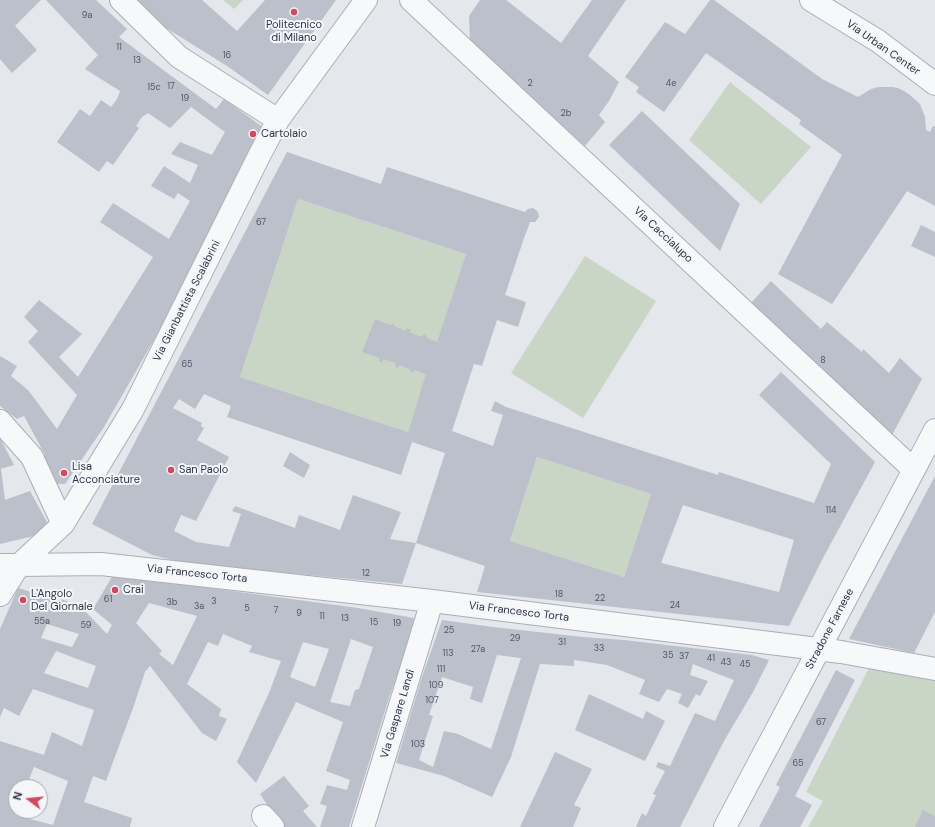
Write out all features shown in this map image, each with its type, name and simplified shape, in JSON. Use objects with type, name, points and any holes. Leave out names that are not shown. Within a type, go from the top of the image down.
[{"type":"street","points":[[121,0],[179,57],[278,120]]},
{"type":"street","name":"Via Gianbattista Scalabrini","points":[[0,595],[9,565],[64,524],[133,409],[278,120],[366,0]]},
{"type":"street","name":"Via Caccialupo","points":[[411,0],[914,470]]},
{"type":"street","name":"Via Urban Center","points":[[811,0],[878,41],[935,84]]},
{"type":"street","points":[[0,421],[32,457],[64,524]]},
{"type":"street","name":"Stradone Farnese","points":[[724,827],[935,430]]},
{"type":"street","name":"Via Francesco Torta","points":[[9,565],[101,564],[432,601],[819,649],[935,669]]},
{"type":"street","name":"Via Gaspare Landi","points":[[363,827],[432,601]]},
{"type":"green space","points":[[223,0],[243,0],[234,9]]},
{"type":"green space","points":[[730,82],[811,147],[761,204],[689,140]]},
{"type":"green space","points":[[298,199],[466,254],[408,432],[240,377]]},
{"type":"green space","points":[[585,256],[656,301],[583,418],[511,373]]},
{"type":"green space","points":[[537,457],[651,494],[624,577],[510,541]]},
{"type":"green space","points":[[870,666],[935,680],[935,827],[808,827],[823,801],[806,792]]},
{"type":"building","points":[[0,0],[41,0],[15,26],[37,50],[12,73],[0,59]]},
{"type":"building","points":[[46,0],[96,0],[127,29],[119,37],[216,109],[224,99],[264,128],[186,284],[104,427],[65,484],[54,484],[41,458],[45,455],[24,416],[17,419],[0,406],[0,356],[17,366],[11,376],[28,390],[57,429],[77,395],[28,342],[38,331],[24,317],[39,300],[82,334],[59,357],[78,377],[153,257],[100,222],[113,203],[169,239],[190,201],[178,193],[174,199],[151,186],[164,166],[190,183],[198,165],[171,154],[180,142],[212,155],[225,132],[191,107],[170,128],[148,113],[142,117],[136,126],[139,128],[113,165],[107,161],[99,172],[57,142],[80,109],[90,116],[101,100],[111,107],[117,99],[120,91],[85,69],[98,55]]},
{"type":"building","points":[[137,0],[202,0],[237,31],[265,0],[336,0],[268,95],[227,66],[163,26]]},
{"type":"building","points":[[480,0],[506,0],[561,43],[592,0],[626,0],[588,56],[619,82],[609,101],[599,115],[605,122],[585,146],[470,41],[469,16]]},
{"type":"building","points":[[710,0],[714,0],[822,79],[858,97],[871,89],[878,87],[892,87],[904,91],[920,104],[925,117],[926,130],[930,132],[933,126],[935,127],[935,206],[907,191],[832,304],[778,274],[842,155],[799,124],[801,120],[706,53],[664,112],[636,92],[639,87],[625,77],[665,22],[685,34]]},
{"type":"building","points":[[642,111],[740,204],[720,251],[609,145]]},
{"type":"building","points":[[287,152],[381,184],[387,167],[525,212],[528,209],[533,208],[538,212],[539,217],[535,222],[530,222],[505,295],[526,302],[518,327],[497,320],[482,366],[474,364],[452,431],[493,446],[503,415],[491,411],[495,401],[506,407],[718,475],[719,472],[814,503],[831,464],[759,395],[781,372],[875,462],[823,558],[789,626],[477,592],[485,566],[416,543],[402,584],[185,563],[152,555],[92,524]],"holes":[[[298,199],[466,254],[437,342],[427,338],[427,336],[423,334],[422,337],[409,332],[411,330],[407,328],[406,331],[392,324],[391,325],[375,319],[362,352],[380,358],[379,361],[382,362],[383,359],[396,363],[395,366],[398,368],[399,365],[411,370],[413,373],[414,370],[426,374],[408,432],[240,377]],[[204,394],[231,406],[227,417],[401,475],[412,442],[445,453],[416,543],[390,539],[401,512],[353,495],[340,530],[299,515],[295,528],[235,506],[232,511],[241,514],[229,547],[196,542],[174,531],[181,515],[196,521],[229,457],[197,440],[204,428],[201,426],[202,423],[173,408],[179,399],[195,409]],[[537,457],[651,494],[624,577],[510,541]],[[683,505],[794,540],[779,592],[661,563]]]},
{"type":"building","points":[[921,225],[935,232],[935,257],[911,246]]},
{"type":"building","points":[[771,281],[821,329],[827,322],[862,352],[863,349],[889,373],[900,358],[922,379],[891,437],[751,303]]},
{"type":"building","points":[[0,438],[14,465],[0,469]]},
{"type":"building","points":[[290,452],[310,465],[304,478],[283,466]]},
{"type":"building","points":[[0,469],[5,500],[30,491],[47,522],[38,535],[0,544]]},
{"type":"building","points":[[935,476],[935,612],[914,653],[849,639]]},
{"type":"building","points":[[113,575],[358,608],[414,618],[404,656],[389,698],[349,827],[320,827],[327,806],[320,804],[327,785],[347,790],[350,780],[326,771],[343,722],[296,702],[256,783],[237,762],[269,693],[281,661],[249,652],[252,646],[223,634],[218,646],[208,642],[187,684],[221,709],[219,716],[227,719],[216,741],[202,733],[150,666],[145,672],[106,781],[93,776],[84,802],[132,818],[130,827],[0,827],[0,741],[44,755],[52,732],[82,746],[94,710],[33,689],[19,716],[4,708],[0,717],[0,629],[18,588],[61,601],[62,599],[84,610],[107,634],[112,625],[93,609]],"holes":[[[149,603],[197,616],[173,665],[159,654],[162,651],[136,623]],[[47,624],[79,634],[72,647],[41,638]],[[351,639],[373,647],[359,689],[355,690],[350,706],[330,702]],[[303,642],[329,649],[315,687],[290,677]],[[56,651],[96,666],[88,688],[44,673]]]},
{"type":"building","points":[[442,620],[493,627],[752,655],[769,660],[753,692],[724,741],[680,827],[636,827],[642,813],[646,816],[656,795],[653,794],[665,771],[656,767],[658,762],[670,766],[695,713],[715,721],[734,680],[693,664],[690,675],[708,681],[700,696],[696,694],[688,708],[678,703],[682,694],[667,689],[659,702],[639,694],[645,680],[607,665],[574,660],[574,666],[540,664],[511,757],[492,797],[444,776],[396,763],[422,677]],"holes":[[[497,655],[521,658],[491,749],[458,734],[444,731],[433,767],[419,760],[433,716],[429,715],[442,677],[473,687],[470,699],[482,703]]]},
{"type":"building","points":[[836,670],[855,680],[795,796],[812,805],[800,827],[759,827],[780,787],[776,785]]},
{"type":"building","points":[[589,694],[643,719],[646,711],[665,721],[645,761],[575,730]]},
{"type":"building","points":[[555,752],[592,769],[574,805],[581,808],[573,827],[520,827]]},
{"type":"building","points":[[284,776],[309,806],[303,811],[317,827],[280,827],[260,794]]},
{"type":"building","points":[[923,810],[935,816],[935,827],[915,827]]},
{"type":"place","name":"Politecnico di Milano","points":[[294,12]]},
{"type":"place","name":"Cartolaio","points":[[253,134]]},
{"type":"place","name":"San Paolo","points":[[171,470]]},
{"type":"place","name":"Lisa Acconciature","points":[[64,473]]},
{"type":"place","name":"Crai","points":[[115,590]]},
{"type":"place","name":"L'Angolo Del Giornale","points":[[23,600]]}]
